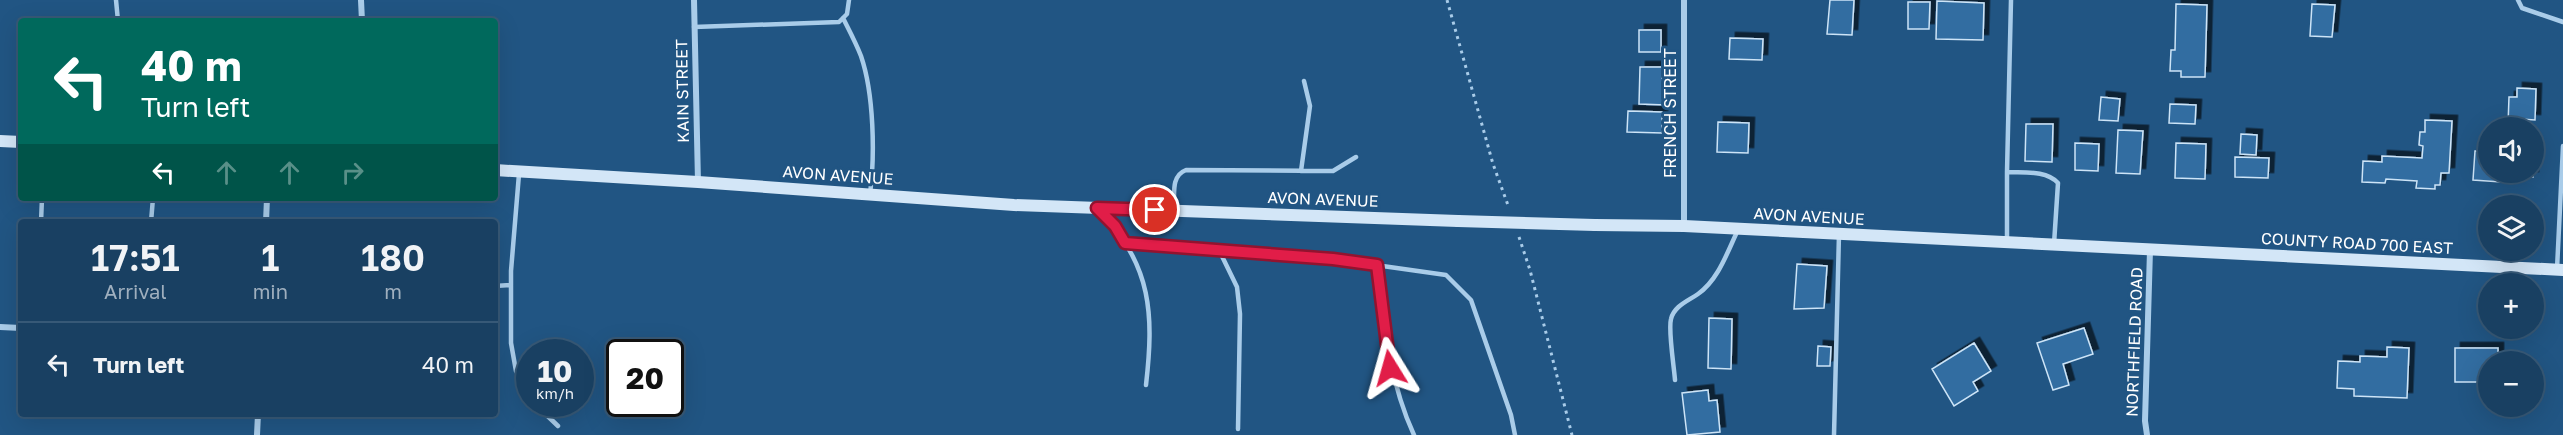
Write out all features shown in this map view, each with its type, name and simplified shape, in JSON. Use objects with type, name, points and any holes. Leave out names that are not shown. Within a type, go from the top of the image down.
[{"type":"main road","points":[[0,141],[18,142]]},
{"type":"main road","name":"AVON AVENUE","points":[[498,170],[1014,205],[1458,221],[1684,226],[2150,249]]},
{"type":"main road","name":"COUNTY ROAD 700 EAST","points":[[2150,249],[2560,270]]},
{"type":"street","points":[[361,0],[362,18]]},
{"type":"street","name":"KAIN STREET","points":[[693,0],[698,182]]},
{"type":"street","name":"FRENCH STREET","points":[[1684,0],[1684,226]]},
{"type":"street","points":[[266,219],[267,201]]},
{"type":"street","name":"NORTHFIELD ROAD","points":[[2146,435],[2150,249]]},
{"type":"street","points":[[0,327],[18,328]]},
{"type":"street","points":[[257,435],[258,417]]},
{"type":"lane","points":[[116,0],[118,18]]},
{"type":"lane","points":[[694,27],[839,22],[847,14],[849,0]]},
{"type":"lane","points":[[2007,242],[2011,0]]},
{"type":"lane","points":[[2518,0],[2522,8],[2563,22]]},
{"type":"lane","points":[[843,18],[861,56],[865,72],[874,162],[870,194]]},
{"type":"lane","points":[[1302,171],[1311,106],[1304,81]]},
{"type":"lane","points":[[2560,270],[2563,146]]},
{"type":"lane","points":[[1174,210],[1176,178],[1178,173],[1186,170],[1333,171],[1356,157]]},
{"type":"lane","points":[[516,371],[511,343],[511,285],[519,171]]},
{"type":"lane","points":[[2007,172],[2044,175],[2052,177],[2058,183],[2054,244]]},
{"type":"lane","points":[[41,219],[42,201]]},
{"type":"lane","points":[[151,219],[153,201]]},
{"type":"lane","points":[[1097,208],[1115,226],[1143,282],[1150,308],[1150,348],[1146,386]]},
{"type":"lane","points":[[1675,380],[1670,320],[1675,311],[1700,293],[1713,279],[1738,229]]},
{"type":"lane","points":[[1834,435],[1839,234]]},
{"type":"lane","points":[[1125,243],[1377,265],[1446,274],[1471,300],[1511,415],[1515,435]]},
{"type":"lane","points":[[1220,250],[1237,287],[1240,314],[1238,429]]},
{"type":"lane","points":[[1377,265],[1390,368],[1397,396],[1414,435]]},
{"type":"lane","points":[[498,286],[511,285]]},
{"type":"lane","points":[[549,417],[558,426]]},
{"type":"building","points":[[1830,0],[1854,0],[1852,35],[1827,34]]},
{"type":"building","points":[[1937,1],[1984,3],[1983,40],[1936,39]]},
{"type":"building","points":[[1908,2],[1930,2],[1929,29],[1908,29]]},
{"type":"building","points":[[2176,4],[2207,5],[2205,77],[2181,77],[2181,71],[2170,71],[2171,50],[2175,50]]},
{"type":"building","points":[[2312,4],[2335,5],[2332,37],[2310,36]]},
{"type":"building","points":[[1639,30],[1661,30],[1661,52],[1639,52]]},
{"type":"building","points":[[1730,38],[1763,39],[1762,60],[1729,59]]},
{"type":"building","points":[[1640,67],[1662,67],[1662,78],[1666,78],[1666,105],[1639,104]]},
{"type":"building","points":[[2517,88],[2536,89],[2535,117],[2508,117],[2509,97],[2517,97]]},
{"type":"building","points":[[2101,97],[2120,99],[2118,121],[2099,120]]},
{"type":"building","points":[[2170,104],[2196,105],[2195,124],[2169,123]]},
{"type":"building","points":[[1628,111],[1662,112],[1662,133],[1627,132]]},
{"type":"building","points":[[2425,120],[2452,121],[2449,173],[2441,173],[2440,185],[2435,185],[2435,189],[2416,188],[2417,181],[2386,179],[2385,183],[2362,182],[2363,161],[2382,162],[2382,156],[2422,158],[2423,146],[2419,145],[2420,132],[2425,132]]},
{"type":"building","points":[[1718,122],[1749,123],[1748,153],[1717,152]]},
{"type":"building","points":[[2026,124],[2053,124],[2052,162],[2025,161]]},
{"type":"building","points":[[2118,130],[2143,131],[2140,174],[2116,173]]},
{"type":"building","points":[[2241,134],[2257,135],[2256,155],[2240,154]]},
{"type":"building","points":[[2075,143],[2099,144],[2098,171],[2075,170]]},
{"type":"building","points":[[2176,143],[2206,144],[2205,179],[2175,178]]},
{"type":"building","points":[[2475,151],[2478,151],[2478,180],[2473,180]]},
{"type":"building","points":[[2235,157],[2269,158],[2268,178],[2235,177]]},
{"type":"building","points":[[1797,264],[1827,266],[1824,308],[1794,309]]},
{"type":"building","points":[[1709,318],[1732,319],[1731,369],[1708,368]]},
{"type":"building","points":[[2084,328],[2093,354],[2063,364],[2069,385],[2053,390],[2037,343]]},
{"type":"building","points":[[1974,343],[1991,371],[1973,382],[1978,391],[1954,406],[1932,369]]},
{"type":"building","points":[[1818,346],[1831,347],[1830,366],[1817,366]]},
{"type":"building","points":[[2387,347],[2409,348],[2407,398],[2354,396],[2354,389],[2337,388],[2338,361],[2360,362],[2360,356],[2387,357]]},
{"type":"building","points":[[2455,348],[2498,348],[2498,351],[2478,351],[2478,382],[2455,382]]},
{"type":"building","points":[[1708,390],[1709,401],[1717,400],[1720,432],[1687,435],[1682,393]]},
{"type":"route","points":[[1155,210],[1097,208],[1115,226],[1125,243],[1333,259],[1377,265],[1390,368]]}]
